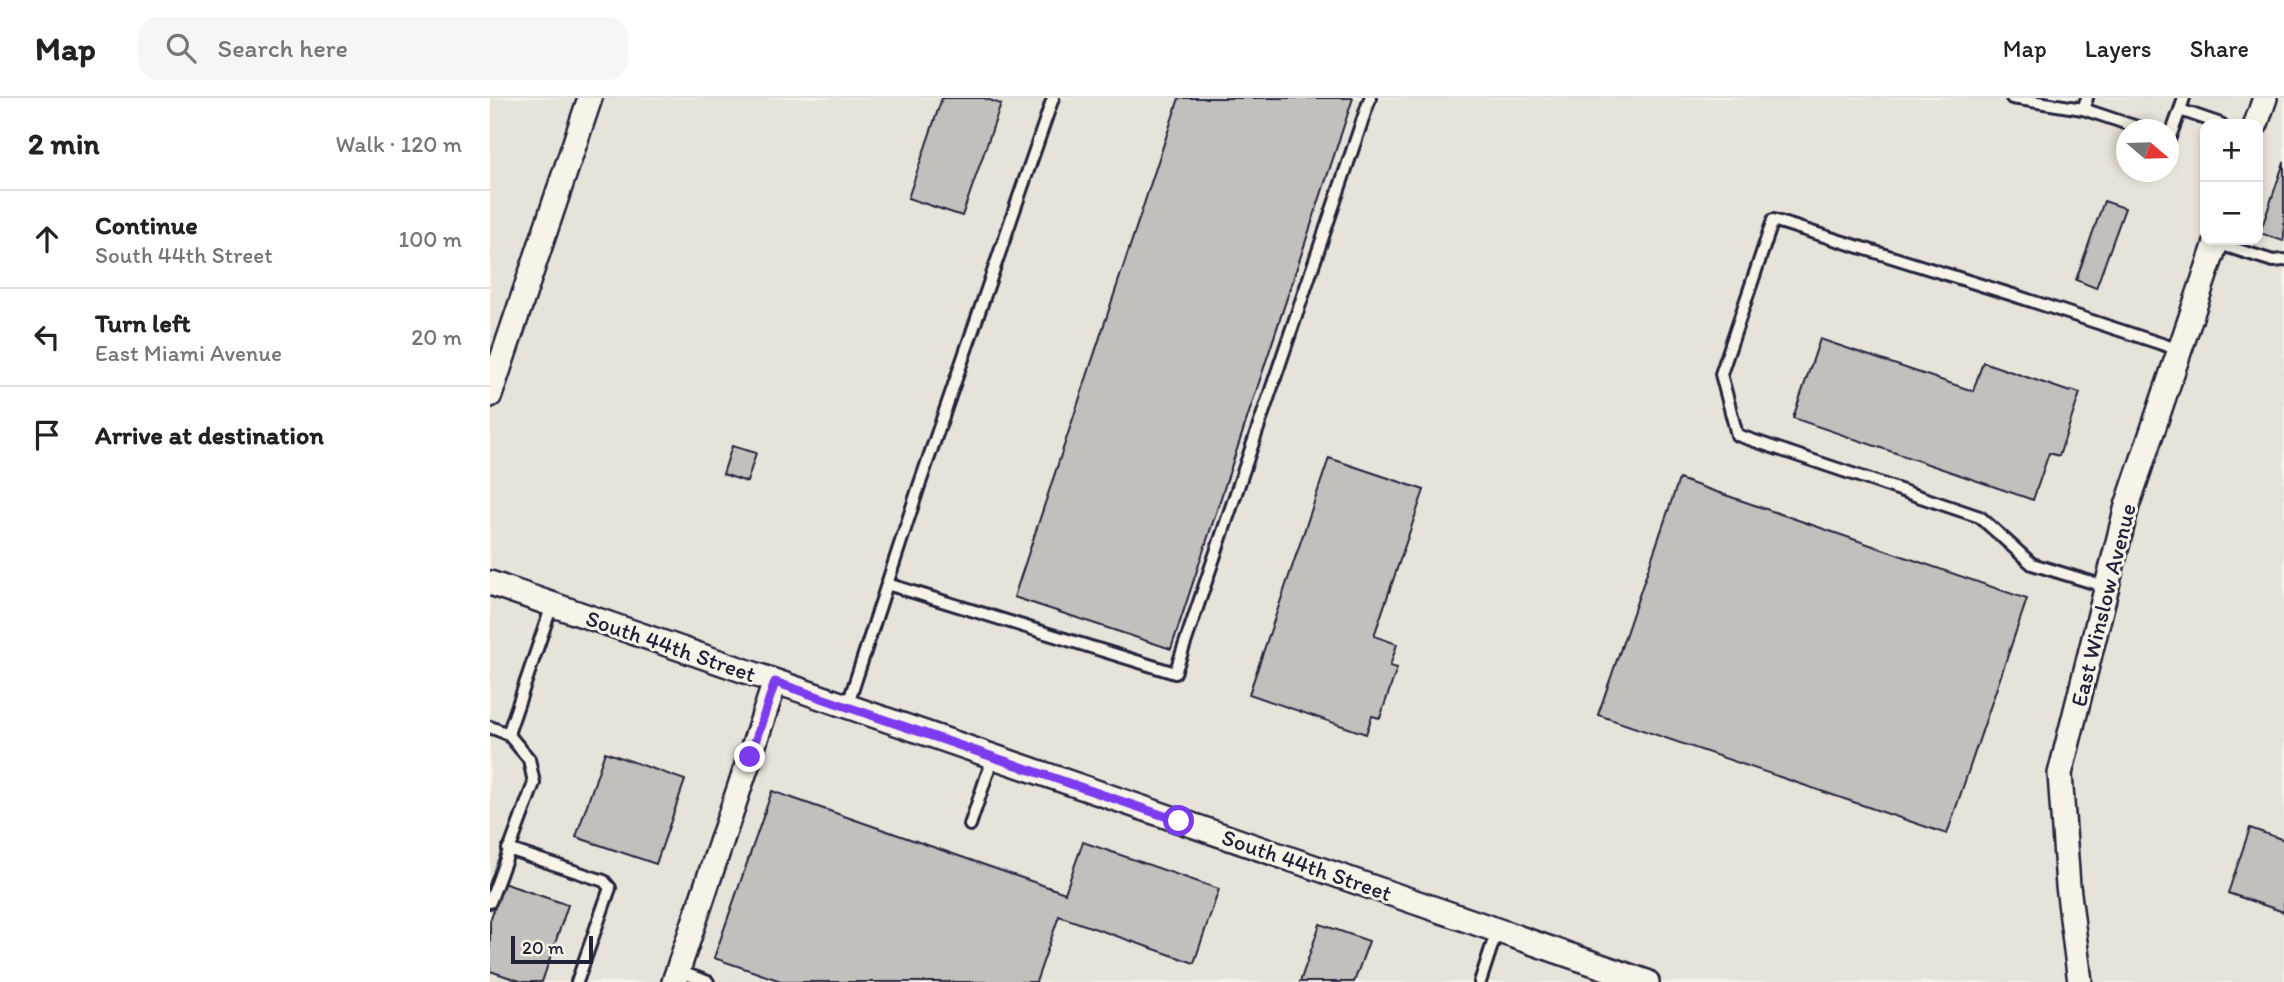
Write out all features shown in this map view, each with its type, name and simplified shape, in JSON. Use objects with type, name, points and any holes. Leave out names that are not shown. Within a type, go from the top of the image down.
[{"type":"street","points":[[490,395],[590,98]]},
{"type":"street","points":[[2258,119],[2265,98]]},
{"type":"street","name":"East Winslow Avenue","points":[[2080,982],[2068,886],[2060,774],[2127,506],[2215,245]]},
{"type":"street","name":"South 44th Street","points":[[490,583],[1647,982]]},
{"type":"street","points":[[676,977],[775,682]]},
{"type":"lane","points":[[847,707],[1053,98]]},
{"type":"lane","points":[[887,584],[1175,673],[1370,98]]},
{"type":"lane","points":[[2012,98],[2085,103],[2121,119]]},
{"type":"lane","points":[[2177,119],[2184,98]]},
{"type":"lane","points":[[2180,110],[2206,119]]},
{"type":"lane","points":[[2107,587],[2032,564],[1980,517],[1737,435],[1721,374],[1773,220],[2180,350]]},
{"type":"lane","points":[[2227,245],[2273,261],[2284,260]]},
{"type":"lane","points":[[508,734],[552,605]]},
{"type":"lane","points":[[490,727],[508,734],[529,759],[534,783],[490,902]]},
{"type":"lane","points":[[970,825],[993,757]]},
{"type":"lane","points":[[508,849],[604,881],[610,888],[577,982]]},
{"type":"lane","points":[[1480,982],[1497,930]]},
{"type":"lane","points":[[676,977],[708,982]]},
{"type":"shaded area","points":[[490,98],[2284,98],[2284,982],[490,982]]},
{"type":"building","points":[[942,98],[984,98],[1001,104],[962,216],[908,198]]},
{"type":"building","points":[[1179,98],[1353,98],[1171,649],[1014,597]]},
{"type":"building","points":[[2284,162],[2283,241],[2263,234],[2263,224]]},
{"type":"building","points":[[2104,201],[2125,208],[2096,288],[2076,280]]},
{"type":"building","points":[[1820,339],[1973,391],[1983,362],[2080,393],[2059,456],[2049,453],[2033,500],[1793,418]]},
{"type":"building","points":[[732,446],[756,453],[747,482],[723,474]]},
{"type":"building","points":[[1329,458],[1424,490],[1374,636],[1397,644],[1390,666],[1397,668],[1380,718],[1372,716],[1366,734],[1249,694]]},
{"type":"building","points":[[1679,479],[2027,599],[1947,834],[1598,715]]},
{"type":"building","points":[[605,752],[685,780],[656,864],[576,837]]},
{"type":"building","points":[[772,791],[1065,893],[1083,842],[1219,889],[1194,963],[1059,916],[1036,982],[784,982],[714,958]]},
{"type":"building","points":[[2250,828],[2284,840],[2284,912],[2228,893]]},
{"type":"building","points":[[503,883],[568,905],[542,982],[523,982],[490,971],[490,921]]},
{"type":"building","points":[[1320,924],[1369,941],[1354,982],[1300,982]]},
{"type":"route","points":[[750,757],[775,682],[1179,821]]}]
